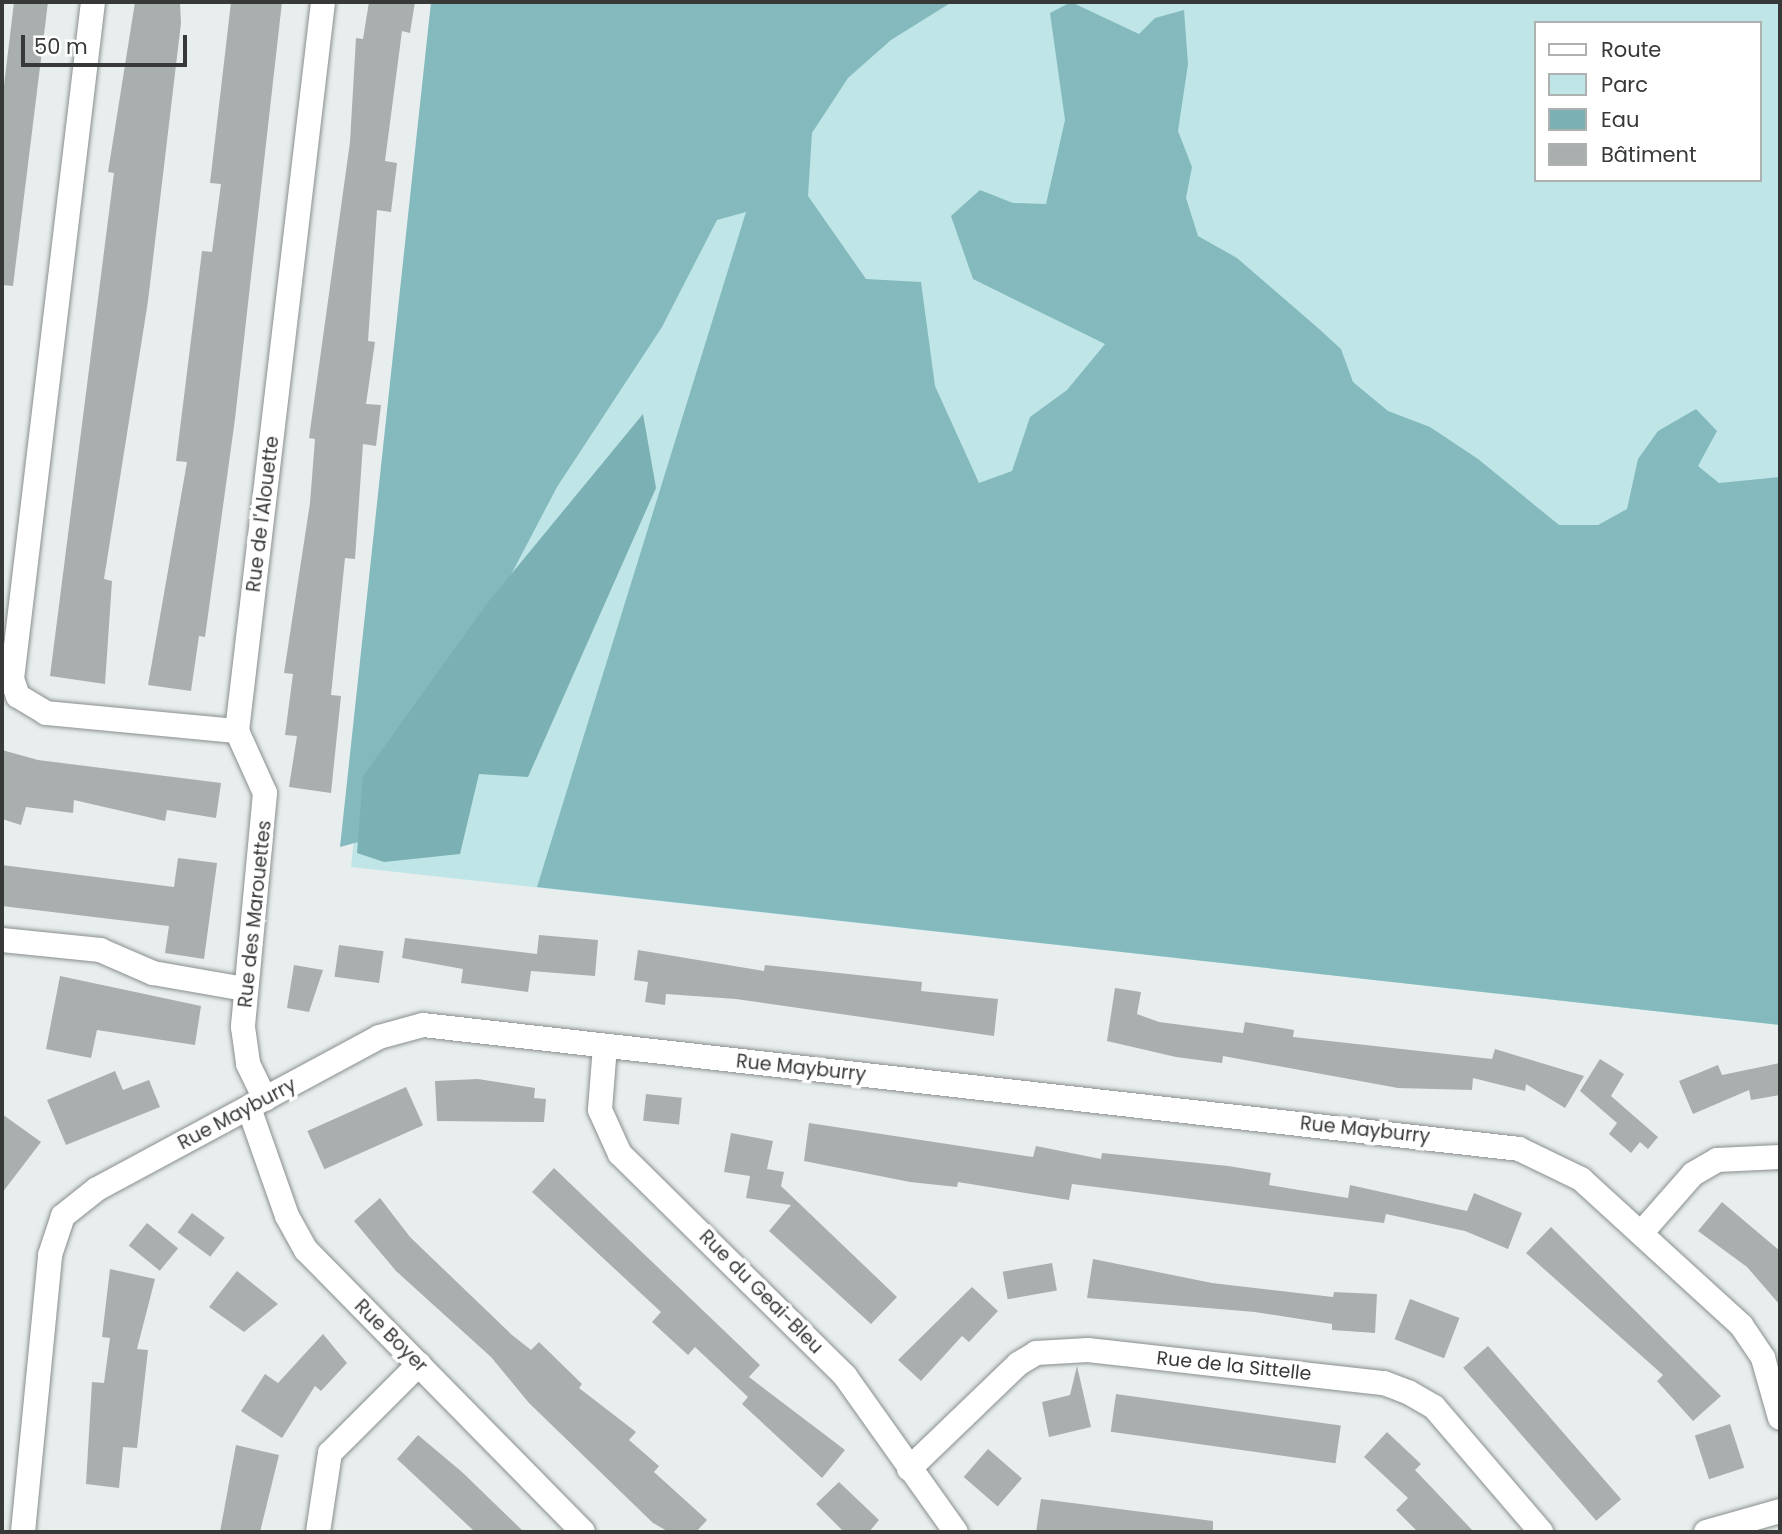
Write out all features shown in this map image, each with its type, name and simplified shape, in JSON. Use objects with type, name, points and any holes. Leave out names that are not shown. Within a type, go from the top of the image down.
[{"type":"street","points":[[93,2],[9,624],[12,679],[30,707],[237,731]]},
{"type":"street","name":"Rue de l'Alouette","points":[[237,731],[323,2]]},
{"type":"street","name":"Rue des Marouettes","points":[[237,731],[261,777],[265,813],[264,845],[245,989],[244,1045],[257,1104]]},
{"type":"street","points":[[2,940],[100,950],[153,973],[245,989]]},
{"type":"street","name":"Rue Mayburry","points":[[23,1532],[50,1255],[62,1216],[97,1189],[401,1028],[443,1027],[1498,1145],[1561,1166],[1643,1231],[1755,1342],[1780,1418]]},
{"type":"street","name":"Rue du Geai-Bleu","points":[[605,1046],[600,1110],[620,1154],[845,1376],[956,1532]]},
{"type":"street","name":"Rue Boyer","points":[[257,1104],[295,1234],[583,1532]]},
{"type":"street","points":[[1643,1231],[1693,1174],[1717,1160],[1780,1157]]},
{"type":"street","name":"Rue de la Sittelle","points":[[909,1469],[1018,1364],[1035,1353],[1088,1350],[1384,1383],[1408,1392],[1434,1407],[1541,1532]]},
{"type":"street","points":[[318,1532],[330,1453],[419,1364]]},
{"type":"street","points":[[1706,1532],[1780,1511]]},
{"type":"green space","points":[[442,2],[1780,2],[1780,1025],[351,867]]},
{"type":"shaded area","points":[[431,2],[952,2],[891,40],[848,78],[812,133],[808,196],[866,279],[921,282],[935,386],[979,483],[1012,471],[1030,417],[1067,390],[1105,344],[973,279],[951,216],[980,190],[1013,203],[1046,204],[1065,120],[1050,13],[1071,2],[1139,34],[1155,18],[1184,10],[1188,64],[1178,131],[1192,167],[1186,198],[1198,236],[1237,258],[1341,349],[1353,382],[1388,411],[1430,427],[1478,459],[1559,525],[1598,525],[1627,509],[1638,459],[1658,431],[1696,409],[1717,431],[1698,466],[1719,483],[1780,477],[1780,1025],[537,887],[746,212],[717,220],[662,327],[557,487],[373,838],[340,847]]},
{"type":"water","points":[[643,414],[656,488],[528,777],[479,774],[460,854],[384,862],[357,853],[363,776],[489,601]]},
{"type":"building","points":[[14,2],[48,2],[13,286],[2,285],[2,102]]},
{"type":"building","points":[[135,2],[180,2],[181,23],[148,301],[104,579],[112,581],[105,684],[50,676],[114,173],[108,172]]},
{"type":"building","points":[[231,2],[282,2],[235,419],[205,637],[199,636],[191,691],[148,685],[187,462],[176,461],[202,251],[212,252],[221,184],[210,183]]},
{"type":"building","points":[[369,2],[415,2],[410,33],[402,31],[385,161],[397,163],[391,212],[377,210],[368,341],[375,342],[366,404],[381,405],[376,446],[363,444],[355,559],[345,558],[331,695],[341,696],[331,793],[289,787],[297,736],[285,735],[293,674],[284,673],[310,503],[315,439],[309,438],[350,142],[356,38],[363,39]]},
{"type":"building","points":[[2,750],[38,760],[221,783],[216,818],[167,810],[165,821],[74,800],[73,813],[26,807],[21,825],[2,819]]},
{"type":"building","points":[[178,858],[217,863],[204,959],[165,953],[169,926],[2,906],[2,865],[174,887]]},
{"type":"building","points":[[539,935],[598,940],[595,976],[531,971],[528,992],[461,983],[463,969],[402,958],[405,938],[537,954]]},
{"type":"building","points":[[339,945],[384,951],[379,983],[335,977]]},
{"type":"building","points":[[638,950],[764,971],[765,965],[922,982],[921,991],[998,999],[994,1036],[736,999],[666,994],[665,1005],[645,1002],[648,982],[634,980]]},
{"type":"building","points":[[294,965],[323,970],[309,1012],[287,1008]]},
{"type":"building","points":[[60,976],[201,1006],[195,1045],[97,1030],[91,1058],[46,1049]]},
{"type":"building","points":[[1115,988],[1141,992],[1137,1014],[1159,1022],[1243,1033],[1245,1022],[1294,1030],[1293,1037],[1492,1059],[1495,1049],[1584,1076],[1565,1108],[1526,1084],[1525,1091],[1473,1078],[1472,1090],[1398,1088],[1223,1056],[1222,1063],[1176,1057],[1107,1041]]},
{"type":"building","points":[[1600,1059],[1624,1074],[1611,1096],[1658,1137],[1648,1149],[1640,1142],[1631,1153],[1609,1134],[1617,1123],[1580,1091]]},
{"type":"building","points":[[1780,1063],[1780,1095],[1751,1100],[1749,1090],[1693,1114],[1679,1081],[1718,1065],[1722,1075]]},
{"type":"building","points":[[115,1071],[123,1090],[149,1080],[160,1107],[66,1145],[47,1100]]},
{"type":"building","points":[[478,1079],[535,1088],[534,1098],[546,1099],[544,1122],[437,1121],[435,1081]]},
{"type":"building","points":[[406,1087],[423,1125],[324,1169],[307,1131]]},
{"type":"building","points":[[646,1094],[682,1098],[679,1125],[643,1121]]},
{"type":"building","points":[[2,1114],[41,1142],[2,1193]]},
{"type":"building","points":[[809,1123],[1033,1157],[1036,1146],[1101,1159],[1102,1153],[1228,1166],[1271,1173],[1269,1185],[1348,1198],[1350,1185],[1467,1211],[1474,1193],[1522,1213],[1508,1249],[1465,1231],[1386,1214],[1384,1223],[1072,1184],[1069,1200],[958,1182],[957,1187],[910,1182],[804,1161]]},
{"type":"building","points":[[731,1133],[773,1141],[767,1169],[784,1172],[781,1186],[897,1297],[871,1324],[769,1231],[791,1205],[746,1198],[750,1176],[724,1172]]},
{"type":"building","points":[[554,1168],[760,1365],[749,1377],[845,1450],[822,1478],[742,1404],[748,1397],[695,1347],[688,1355],[652,1322],[661,1312],[532,1192]]},
{"type":"building","points":[[380,1198],[410,1237],[512,1335],[531,1350],[539,1342],[582,1384],[579,1388],[636,1432],[629,1440],[659,1466],[654,1472],[707,1520],[696,1532],[669,1532],[653,1523],[529,1403],[491,1357],[396,1271],[354,1221]]},
{"type":"building","points":[[1722,1202],[1780,1251],[1780,1305],[1747,1267],[1698,1231]]},
{"type":"building","points":[[192,1213],[225,1238],[210,1257],[178,1232]]},
{"type":"building","points":[[147,1223],[178,1248],[160,1271],[129,1246]]},
{"type":"building","points":[[1551,1227],[1721,1396],[1693,1421],[1657,1381],[1663,1375],[1526,1253]]},
{"type":"building","points":[[1093,1259],[1212,1283],[1333,1297],[1334,1292],[1377,1294],[1375,1333],[1332,1330],[1332,1324],[1255,1312],[1087,1298]]},
{"type":"building","points":[[1052,1263],[1057,1291],[1008,1299],[1003,1272]]},
{"type":"building","points":[[110,1269],[155,1279],[137,1349],[148,1350],[137,1448],[123,1447],[119,1488],[86,1484],[92,1382],[104,1383],[110,1338],[102,1337]]},
{"type":"building","points":[[237,1271],[278,1304],[244,1332],[209,1307]]},
{"type":"building","points":[[972,1287],[998,1311],[969,1342],[962,1336],[921,1381],[898,1360]]},
{"type":"building","points":[[1410,1299],[1459,1318],[1444,1358],[1395,1339]]},
{"type":"building","points":[[323,1334],[347,1363],[321,1391],[315,1386],[282,1438],[241,1411],[265,1374],[278,1383]]},
{"type":"building","points":[[1488,1346],[1621,1499],[1596,1521],[1463,1368]]},
{"type":"building","points":[[1077,1366],[1091,1427],[1049,1437],[1042,1402],[1070,1395]]},
{"type":"building","points":[[1116,1394],[1341,1426],[1336,1463],[1111,1432]]},
{"type":"building","points":[[1730,1424],[1744,1468],[1709,1479],[1695,1435]]},
{"type":"building","points":[[1387,1432],[1421,1464],[1415,1470],[1474,1532],[1418,1532],[1396,1510],[1408,1498],[1364,1457]]},
{"type":"building","points":[[418,1435],[462,1472],[524,1532],[475,1532],[397,1459]]},
{"type":"building","points":[[236,1445],[279,1455],[260,1532],[220,1532]]},
{"type":"building","points":[[988,1449],[1022,1479],[998,1506],[964,1477]]},
{"type":"building","points":[[839,1482],[879,1520],[869,1532],[844,1532],[816,1504]]},
{"type":"building","points":[[1041,1499],[1213,1521],[1213,1532],[1036,1532]]}]
